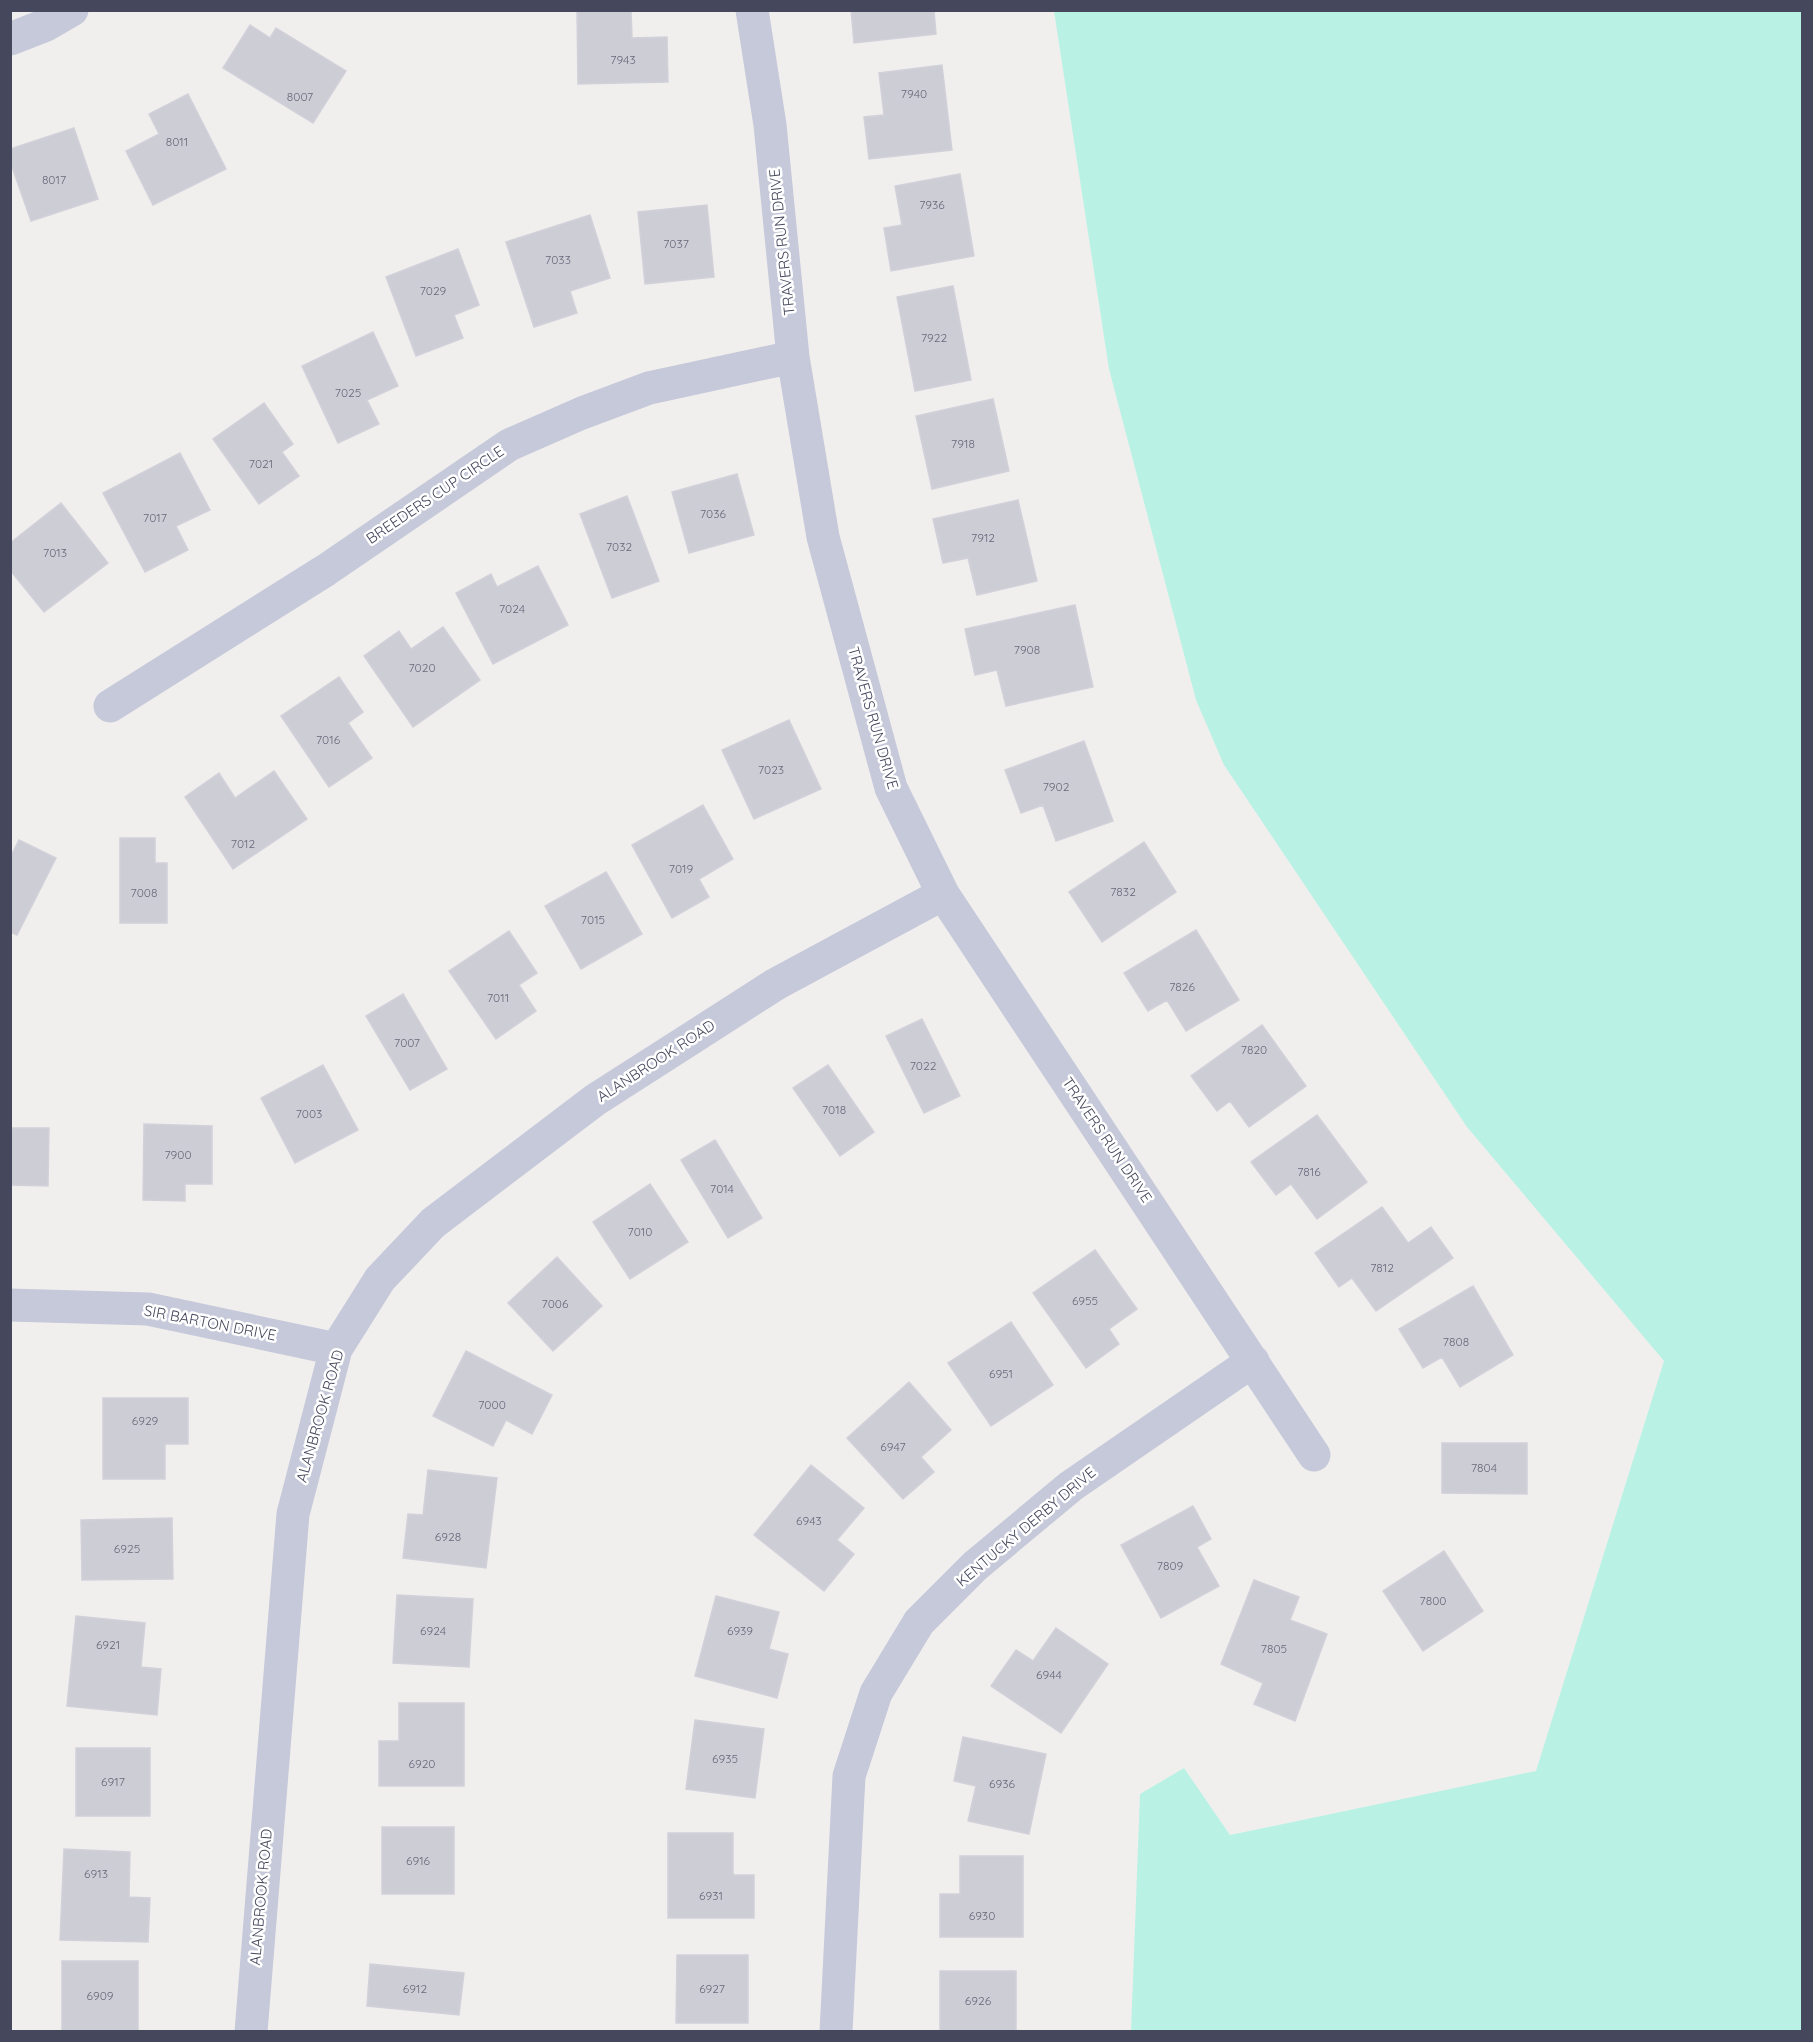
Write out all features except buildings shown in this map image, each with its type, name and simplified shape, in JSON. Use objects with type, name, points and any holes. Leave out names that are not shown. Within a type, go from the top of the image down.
[{"type":"street","points":[[10,39],[46,25],[72,10]]},
{"type":"street","name":"TRAVERS RUN DRIVE","points":[[752,10],[770,125],[793,357],[823,537],[891,788],[944,894],[1314,1455]]},
{"type":"street","name":"BREEDERS CUP CIRCLE","points":[[110,706],[326,570],[508,445],[582,413],[650,388],[793,357]]},
{"type":"street","name":"ALANBROOK ROAD","points":[[250,2031],[293,1514],[336,1349],[380,1279],[433,1223],[595,1101],[776,984],[944,894]]},
{"type":"street","name":"SIR BARTON DRIVE","points":[[10,1305],[148,1309],[336,1349]]},
{"type":"street","name":"KENTUCKY DERBY DRIVE","points":[[836,2031],[849,1776],[876,1693],[918,1622],[975,1566],[1071,1486],[1253,1361]]},
{"type":"green space","points":[[1054,11],[1802,11],[1802,2031],[1131,2031],[1140,1794],[1184,1768],[1230,1835],[1536,1771],[1664,1361],[1467,1127],[1224,765],[1196,700],[1109,369]]}]
